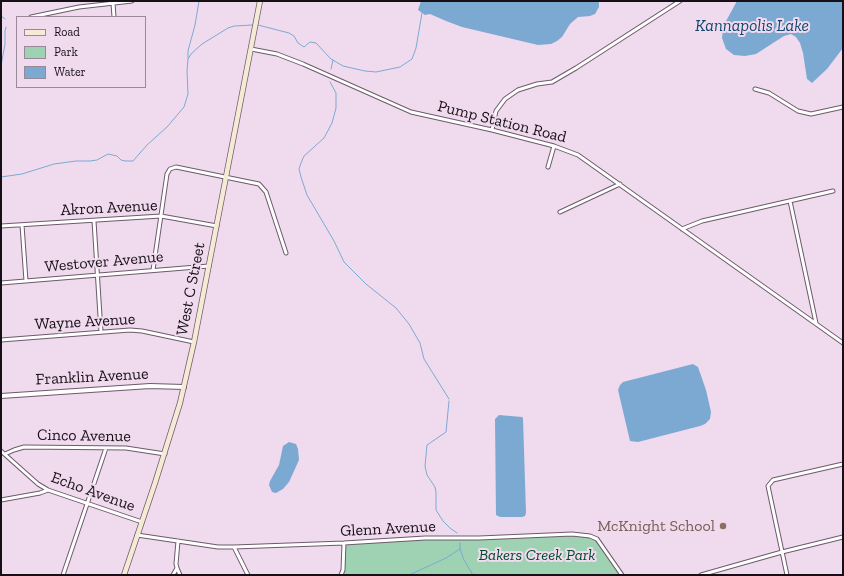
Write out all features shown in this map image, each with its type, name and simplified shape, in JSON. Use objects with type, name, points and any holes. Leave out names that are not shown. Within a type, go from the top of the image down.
[{"type":"main road","name":"West C Street","points":[[124,575],[165,454],[184,387],[217,226],[260,1]]},
{"type":"street","points":[[90,1],[90,6]]},
{"type":"street","points":[[36,16],[90,6],[132,1]]},
{"type":"street","points":[[492,130],[496,111],[505,99],[518,90],[537,84],[552,82],[680,1]]},
{"type":"street","points":[[113,3],[114,16]]},
{"type":"street","name":"Pump Station Road","points":[[251,50],[277,54],[303,64],[411,112],[492,130],[554,146],[578,156],[620,184],[843,343]]},
{"type":"street","points":[[755,88],[769,93],[798,111],[811,114],[843,107]]},
{"type":"street","points":[[548,167],[554,146]]},
{"type":"street","points":[[153,270],[167,174],[170,169],[176,167],[259,184],[266,192],[286,253]]},
{"type":"street","points":[[560,212],[620,184]]},
{"type":"street","points":[[682,228],[702,221],[833,191]]},
{"type":"street","points":[[790,201],[816,323]]},
{"type":"street","name":"Akron Avenue","points":[[1,226],[161,216],[217,226]]},
{"type":"street","points":[[94,221],[101,332]]},
{"type":"street","points":[[22,225],[26,281]]},
{"type":"street","name":"Westover Avenue","points":[[1,283],[209,266]]},
{"type":"street","name":"Wayne Avenue","points":[[1,340],[130,330],[142,331],[194,342]]},
{"type":"street","name":"Franklin Avenue","points":[[1,396],[150,386],[184,387]]},
{"type":"street","name":"Cinco Avenue","points":[[5,454],[24,447],[132,448],[165,454]]},
{"type":"street","points":[[63,575],[106,448]]},
{"type":"street","name":"Echo Avenue","points":[[1,451],[38,484],[48,490],[142,522]]},
{"type":"street","points":[[787,575],[768,486],[773,480],[843,464]]},
{"type":"street","points":[[1,500],[40,493],[48,490]]},
{"type":"street","name":"Glenn Avenue","points":[[137,535],[218,547],[234,547],[426,538],[578,534],[597,539],[622,575]]},
{"type":"street","points":[[701,575],[782,552],[843,537]]},
{"type":"street","points":[[178,541],[176,564],[180,575]]},
{"type":"street","points":[[341,575],[343,570],[344,543]]},
{"type":"street","points":[[234,547],[248,575]]},
{"type":"street","points":[[173,575],[177,568]]},
{"type":"green space","name":"Bakers Creek Park","points":[[572,534],[590,536],[597,539],[622,575],[340,575],[343,570],[344,543],[425,538]]},
{"type":"water","points":[[421,1],[599,1],[599,7],[595,14],[578,17],[570,24],[562,37],[557,41],[551,44],[538,45],[462,27],[430,14],[425,15],[418,10]]},
{"type":"water","name":"Kannapolis Lake","points":[[737,1],[843,1],[843,48],[827,69],[812,83],[807,79],[800,43],[796,37],[791,34],[784,36],[756,54],[745,56],[734,55],[726,49],[722,38],[725,23]]},
{"type":"water","points":[[693,364],[698,367],[706,390],[711,412],[710,419],[705,424],[700,426],[638,442],[630,441],[618,390],[620,385],[623,382]]},
{"type":"water","points":[[499,415],[523,418],[526,513],[525,516],[522,517],[500,517],[496,515],[495,419]]},
{"type":"water","points":[[289,442],[296,444],[299,460],[289,482],[283,489],[276,493],[272,492],[269,485],[270,481],[279,465],[283,446]]},
{"type":"waterway","points":[[188,58],[188,51],[195,25],[199,1]]},
{"type":"waterway","points":[[258,25],[289,33],[294,36],[298,43],[304,47],[310,42],[316,43],[331,59],[343,66],[376,72],[400,67],[412,59],[416,48],[422,13]]},
{"type":"waterway","points":[[1,16],[5,19]]},
{"type":"waterway","points":[[1,177],[22,174],[54,164],[97,160],[108,154],[117,156],[121,160],[133,161],[147,145],[167,127],[184,107],[188,94],[188,59],[191,54],[202,44],[228,28],[234,26],[253,25]]},
{"type":"waterway","points":[[1,66],[6,27]]},
{"type":"waterway","points":[[331,69],[333,60]]},
{"type":"waterway","points":[[330,82],[336,93],[336,108],[332,123],[324,138],[304,156],[299,169],[307,195],[334,241],[344,262],[366,284],[396,308],[409,324],[420,343],[424,359],[449,399]]},
{"type":"waterway","points":[[449,401],[446,432],[427,445],[425,466],[427,475],[435,487],[436,510],[443,521],[457,533]]},
{"type":"waterway","points":[[460,543],[460,549],[464,560],[473,575]]},
{"type":"waterway","points":[[409,575],[446,558],[460,549]]},
{"type":"place","name":"McKnight School","points":[[723,526]]}]
